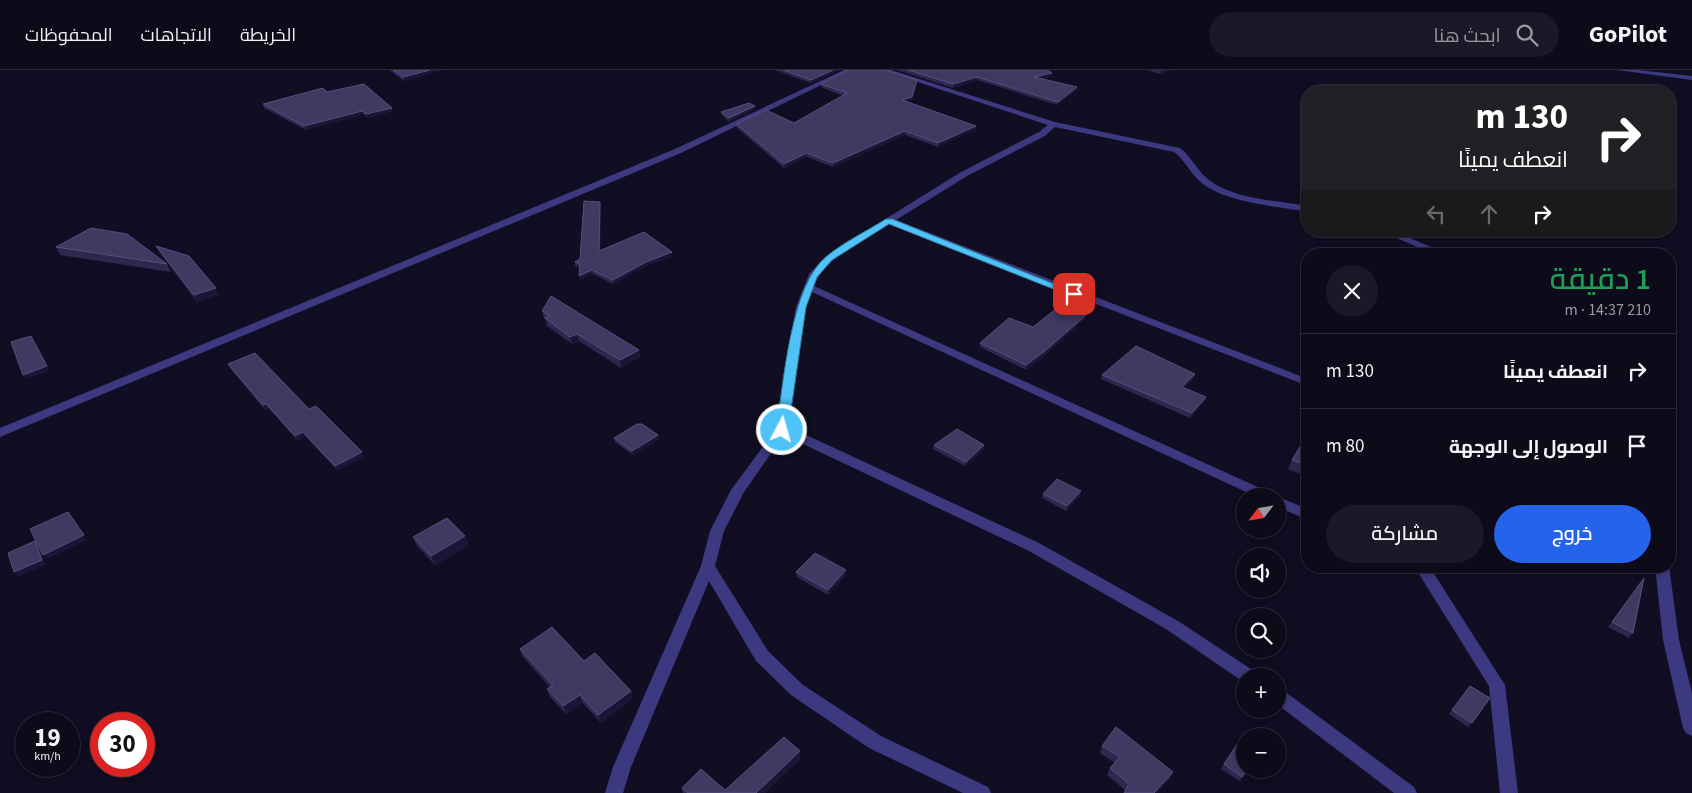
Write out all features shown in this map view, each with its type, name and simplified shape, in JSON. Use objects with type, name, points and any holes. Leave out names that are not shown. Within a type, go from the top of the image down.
[{"type":"street","points":[[0,433],[678,151],[849,70]]},
{"type":"street","points":[[884,70],[1053,124],[1177,150],[1187,156],[1202,179],[1210,185],[1225,191],[1301,207]]},
{"type":"street","points":[[1620,70],[1692,78]]},
{"type":"street","points":[[614,793],[622,767],[708,566],[717,531],[738,490],[782,430],[801,307],[813,276],[829,258],[964,174],[1025,144],[1053,124]]},
{"type":"street","points":[[889,221],[1301,380]]},
{"type":"street","points":[[1400,237],[1427,248]]},
{"type":"street","points":[[809,287],[1249,488]]},
{"type":"street","points":[[782,430],[1034,547],[1172,625],[1236,668]]},
{"type":"street","points":[[1286,505],[1301,512]]},
{"type":"street","points":[[708,566],[762,656],[797,690],[875,742],[982,793]]},
{"type":"street","points":[[1425,573],[1497,685],[1509,793]]},
{"type":"street","points":[[1663,573],[1671,640],[1692,728]]},
{"type":"street","points":[[1286,702],[1408,793]]},
{"type":"building","points":[[393,70],[430,70],[403,77]]},
{"type":"building","points":[[784,70],[833,70],[811,80]]},
{"type":"building","points":[[848,70],[885,70],[917,80],[912,97],[902,100],[976,126],[938,143],[905,131],[833,163],[807,153],[784,164],[736,124],[766,110],[794,123],[847,93],[821,84]]},
{"type":"building","points":[[908,70],[1047,70],[1052,73],[1034,77],[1077,87],[1058,102],[977,77],[953,84]]},
{"type":"building","points":[[364,84],[392,108],[366,114],[362,111],[304,126],[263,104],[323,88],[327,92]]},
{"type":"building","points":[[749,103],[755,106],[729,118],[721,112]]},
{"type":"building","points":[[584,201],[600,202],[599,251],[644,232],[672,252],[646,262],[613,280],[592,270],[579,276],[580,264],[575,262],[580,259]]},
{"type":"building","points":[[91,228],[127,234],[167,264],[56,247]]},
{"type":"building","points":[[156,246],[189,256],[216,288],[194,295]]},
{"type":"building","points":[[551,296],[639,350],[620,360],[577,334],[570,337],[545,318],[550,316],[542,311]]},
{"type":"building","points":[[1061,305],[1086,315],[1026,365],[980,343],[1009,318],[1033,327]]},
{"type":"building","points":[[31,336],[47,366],[23,375],[11,342]]},
{"type":"building","points":[[1136,346],[1195,374],[1182,387],[1206,397],[1192,413],[1102,375]]},
{"type":"building","points":[[255,353],[309,409],[316,406],[362,452],[335,466],[303,432],[295,436],[266,404],[263,405],[228,364]]},
{"type":"building","points":[[637,424],[642,424],[658,435],[632,451],[614,438]]},
{"type":"building","points":[[957,429],[984,445],[966,462],[934,445]]},
{"type":"building","points":[[1301,445],[1301,463],[1292,460]]},
{"type":"building","points":[[1057,479],[1081,491],[1067,506],[1043,494]]},
{"type":"building","points":[[68,512],[84,535],[43,555],[30,529]]},
{"type":"building","points":[[447,518],[465,536],[431,556],[413,537]]},
{"type":"building","points":[[35,541],[42,560],[14,572],[8,553]]},
{"type":"building","points":[[815,553],[846,570],[828,590],[796,572]]},
{"type":"building","points":[[1644,578],[1633,633],[1612,622]]},
{"type":"building","points":[[552,627],[584,661],[595,653],[631,691],[598,715],[580,695],[563,706],[547,689],[553,685],[520,649]]},
{"type":"building","points":[[1470,686],[1490,698],[1472,723],[1452,710]]},
{"type":"building","points":[[1116,727],[1173,772],[1154,793],[1124,793],[1129,784],[1110,768],[1120,757],[1102,746]]},
{"type":"building","points":[[784,737],[800,751],[756,793],[688,793],[682,788],[701,769],[725,790]]},
{"type":"building","points":[[1236,746],[1236,773],[1224,764]]},
{"type":"route","points":[[782,430],[786,393],[801,307],[813,276],[829,258],[889,221],[1074,294]]}]
